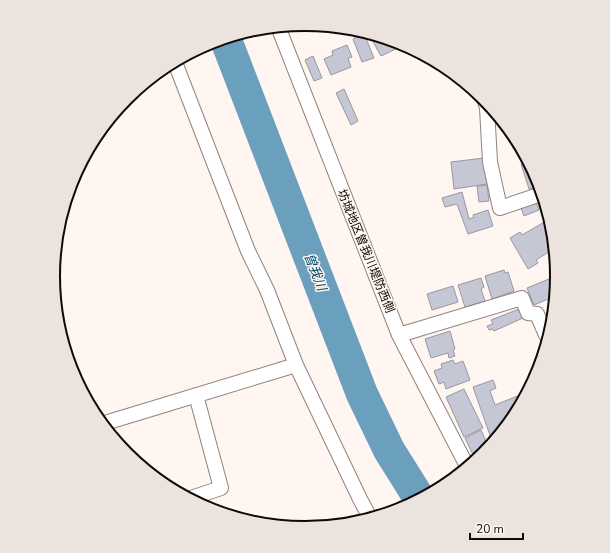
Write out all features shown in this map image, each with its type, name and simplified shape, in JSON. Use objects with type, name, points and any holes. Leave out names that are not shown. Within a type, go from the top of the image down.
[{"type":"street","name":"坊城地区曽我川堤防西側","points":[[280,33],[399,335],[464,463]]},
{"type":"street","points":[[177,67],[248,251],[267,290],[296,365],[368,514]]},
{"type":"street","points":[[487,112],[490,162],[500,208],[536,196]]},
{"type":"street","points":[[399,335],[522,298],[528,313],[537,314],[544,331]]},
{"type":"street","points":[[107,421],[296,365]]},
{"type":"street","points":[[195,497],[221,488],[196,395]]},
{"type":"building","points":[[357,37],[366,38],[374,58],[362,62],[353,39]]},
{"type":"building","points":[[372,40],[396,49],[381,56]]},
{"type":"building","points":[[347,45],[352,57],[348,58],[351,67],[331,75],[324,59],[333,55],[332,51]]},
{"type":"building","points":[[313,56],[322,78],[314,81],[305,60]]},
{"type":"building","points":[[344,89],[358,121],[351,125],[336,93]]},
{"type":"building","points":[[484,158],[487,184],[454,189],[451,162]]},
{"type":"building","points":[[520,158],[534,188],[529,189]]},
{"type":"building","points":[[487,185],[489,201],[479,202],[477,186]]},
{"type":"building","points":[[462,192],[469,219],[474,217],[473,215],[488,210],[493,226],[468,234],[457,204],[445,207],[442,198]]},
{"type":"building","points":[[536,202],[539,210],[524,216],[521,208]]},
{"type":"building","points":[[544,222],[549,252],[536,260],[538,263],[528,269],[510,238],[520,232],[522,235]]},
{"type":"building","points":[[504,270],[505,273],[508,272],[514,291],[492,299],[485,276]]},
{"type":"building","points":[[481,278],[484,287],[481,289],[485,301],[465,307],[458,285]]},
{"type":"building","points":[[550,278],[549,299],[534,305],[527,288]]},
{"type":"building","points":[[453,286],[458,302],[432,310],[427,294]]},
{"type":"building","points":[[519,309],[523,318],[494,331],[493,329],[489,330],[487,326],[493,324],[491,320]]},
{"type":"building","points":[[450,331],[455,349],[453,350],[455,356],[449,358],[448,353],[431,358],[425,339]]},
{"type":"building","points":[[453,360],[455,364],[463,361],[470,380],[446,389],[444,382],[439,384],[434,371],[442,368],[441,364]]},
{"type":"building","points":[[493,380],[496,388],[490,391],[495,405],[520,395],[500,426],[491,437],[473,387]]},
{"type":"building","points":[[464,389],[483,428],[464,437],[446,397]]},
{"type":"building","points":[[481,430],[486,442],[479,450],[472,453],[465,438]]},
{"type":"waterway","name":"曽我川","points":[[227,44],[362,394],[389,450],[417,495]]}]
